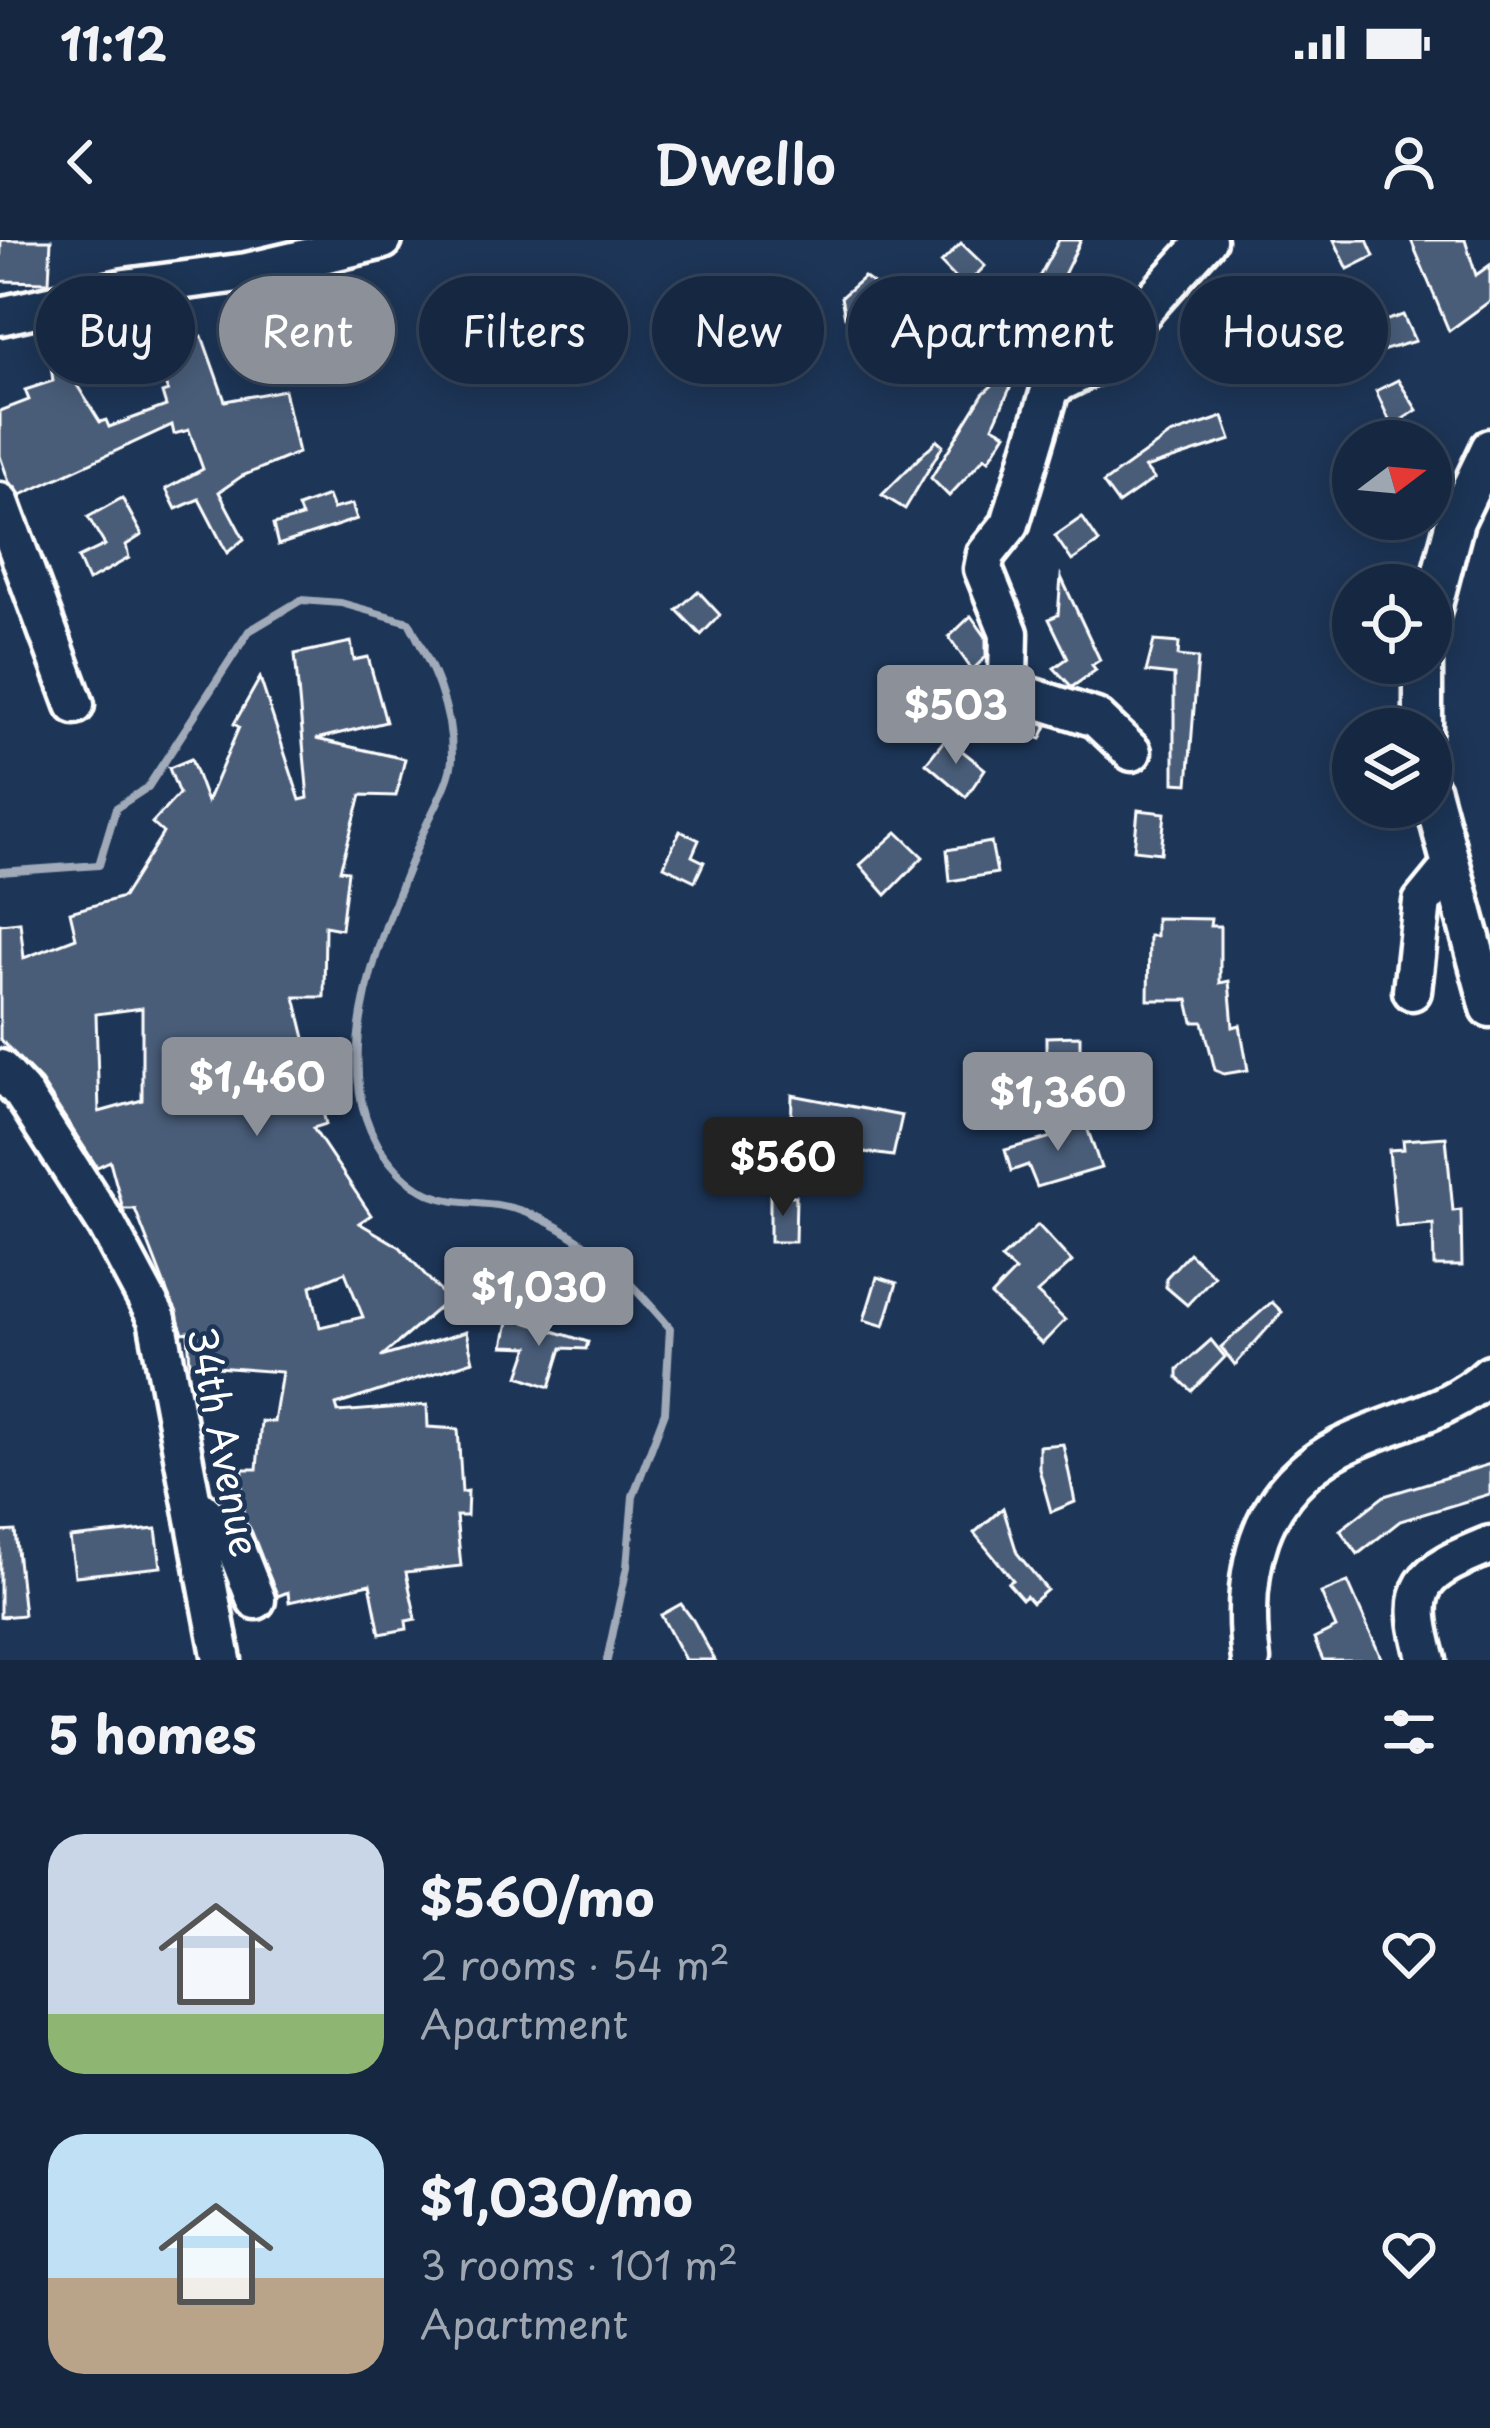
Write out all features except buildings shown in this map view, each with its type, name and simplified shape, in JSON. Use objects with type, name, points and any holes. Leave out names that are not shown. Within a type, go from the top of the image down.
[{"type":"street","points":[[0,316],[125,288],[247,272],[383,240]]},
{"type":"street","points":[[1132,752],[1096,718],[1015,692],[1008,678],[1010,632],[983,569],[986,554],[1010,524],[1051,387],[1093,366],[1208,240]]},
{"type":"street","points":[[1444,564],[1455,521],[1490,448]]},
{"type":"street","points":[[0,502],[7,544],[75,705]]},
{"type":"street","points":[[1440,828],[1490,1008]]},
{"type":"street","points":[[1412,991],[1422,902],[1449,869]]},
{"type":"street","name":"34th Avenue","points":[[0,1069],[22,1093],[107,1226],[157,1319],[222,1660]]},
{"type":"street","points":[[1251,1660],[1245,1609],[1249,1564],[1267,1514],[1300,1475],[1340,1447],[1457,1400],[1490,1374]]},
{"type":"street","points":[[193,1503],[232,1539],[256,1600]]},
{"type":"street","points":[[1427,1660],[1415,1613],[1418,1591],[1428,1575],[1490,1545]]},
{"type":"waterway","points":[[0,872],[99,865],[116,808],[148,787],[249,631],[301,600],[341,603],[409,622],[445,705],[452,759],[376,955],[358,1044],[359,1087],[369,1127],[408,1181],[441,1198],[530,1214],[571,1235],[607,1262],[670,1328],[665,1412],[633,1496],[627,1567],[607,1660]]}]
